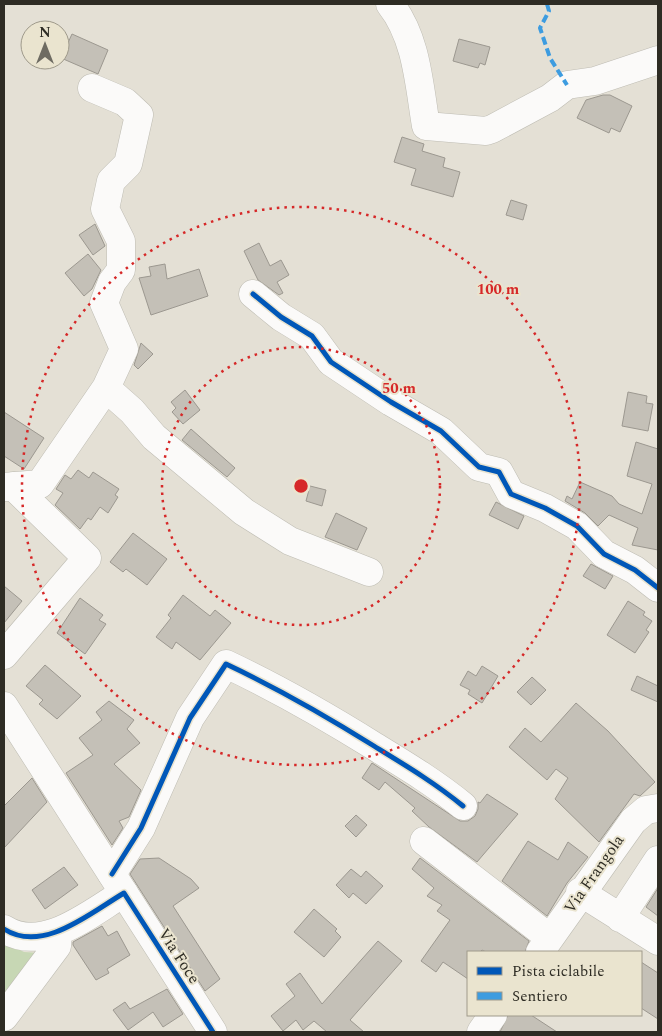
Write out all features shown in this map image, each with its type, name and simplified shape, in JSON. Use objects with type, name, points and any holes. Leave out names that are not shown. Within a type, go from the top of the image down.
[{"type":"street","points":[[390,4],[399,15],[415,57],[426,126],[486,131],[550,98],[567,85],[595,81],[658,60]]},
{"type":"street","points":[[9,487],[40,484],[106,388],[124,349],[104,303],[112,282],[121,270],[121,241],[105,209],[111,181],[128,164],[139,115],[125,102],[92,88]]},
{"type":"street","points":[[253,294],[281,317],[312,336],[331,362],[391,402],[441,431],[479,467],[499,472],[511,494],[545,508],[577,526],[604,554],[635,570],[658,588]]},
{"type":"street","points":[[106,388],[132,410],[154,437],[244,512],[290,541],[369,572]]},
{"type":"street","points":[[4,654],[87,558],[9,487]]},
{"type":"street","points":[[4,929],[15,937],[38,938],[58,932],[118,884],[190,718],[226,664],[262,681],[346,729],[437,785],[463,806]]},
{"type":"street","name":"Via Foce","points":[[4,706],[212,1032]]},
{"type":"street","name":"Via Frangola","points":[[545,945],[580,892],[633,821],[646,810],[658,808]]},
{"type":"street","points":[[424,841],[545,945]]},
{"type":"street","points":[[620,918],[658,860]]},
{"type":"street","points":[[580,892],[658,941]]},
{"type":"street","points":[[4,1017],[57,946],[58,932]]},
{"type":"street","points":[[481,1032],[492,1016]]},
{"type":"green space","points":[[4,942],[24,952],[39,953],[4,1009]]},
{"type":"building","points":[[72,34],[108,50],[98,74],[70,62],[70,38]]},
{"type":"building","points":[[459,39],[490,47],[485,65],[480,63],[478,68],[453,61]]},
{"type":"building","points":[[610,95],[632,106],[620,132],[611,128],[609,133],[577,118],[586,100]]},
{"type":"building","points":[[402,137],[424,144],[422,151],[445,158],[443,167],[460,172],[453,197],[411,185],[416,169],[394,162]]},
{"type":"building","points":[[511,200],[527,205],[523,220],[506,215]]},
{"type":"building","points":[[95,224],[105,246],[93,255],[79,235]]},
{"type":"building","points":[[259,243],[270,266],[281,260],[289,275],[277,282],[283,293],[279,295],[258,280],[244,251]]},
{"type":"building","points":[[88,254],[101,270],[92,289],[84,296],[65,273]]},
{"type":"building","points":[[165,264],[167,279],[199,269],[208,296],[151,315],[139,278],[151,276],[149,267]]},
{"type":"building","points":[[141,343],[153,354],[138,369],[134,365]]},
{"type":"building","points":[[185,390],[200,410],[183,424],[172,412],[176,408],[171,402]]},
{"type":"building","points":[[628,392],[647,396],[646,403],[653,404],[648,431],[622,426]]},
{"type":"building","points":[[4,412],[44,438],[24,469],[4,456]]},
{"type":"building","points":[[191,429],[235,468],[227,477],[182,440]]},
{"type":"building","points":[[636,442],[658,449],[658,550],[632,545],[638,528],[609,515],[598,526],[585,513],[565,501],[567,496],[572,499],[580,482],[612,496],[619,504],[642,514],[652,484],[627,476]]},
{"type":"building","points":[[78,470],[89,478],[93,472],[119,489],[115,495],[118,497],[108,513],[100,507],[91,520],[88,518],[80,529],[55,505],[63,493],[56,489],[65,475],[71,479]]},
{"type":"building","points":[[310,486],[326,490],[322,506],[306,501]]},
{"type":"building","points":[[496,502],[524,516],[518,529],[489,515]]},
{"type":"building","points":[[336,513],[367,528],[357,550],[325,537]]},
{"type":"building","points":[[133,533],[167,559],[147,585],[126,569],[123,572],[110,562]]},
{"type":"building","points":[[591,564],[613,576],[605,589],[583,576]]},
{"type":"building","points":[[4,586],[22,601],[4,623]]},
{"type":"building","points":[[183,595],[210,616],[215,610],[231,623],[200,660],[176,642],[172,649],[156,637],[171,618],[168,615]]},
{"type":"building","points":[[80,598],[103,615],[99,620],[106,624],[85,654],[57,633]]},
{"type":"building","points":[[628,601],[645,612],[643,615],[652,621],[646,630],[649,632],[635,653],[607,635]]},
{"type":"building","points":[[45,665],[81,696],[57,719],[39,704],[43,700],[26,686]]},
{"type":"building","points":[[482,666],[498,676],[482,703],[468,694],[470,690],[460,685],[468,671],[476,676]]},
{"type":"building","points":[[637,676],[658,686],[658,702],[631,690]]},
{"type":"building","points":[[532,677],[546,690],[531,705],[517,692]]},
{"type":"building","points":[[109,701],[134,720],[127,729],[140,743],[114,764],[141,790],[129,817],[119,821],[123,828],[112,845],[66,773],[93,755],[79,738],[102,720],[96,712]]},
{"type":"building","points":[[576,703],[608,731],[655,782],[640,796],[634,794],[599,842],[555,799],[568,778],[556,769],[547,780],[509,747],[525,728],[541,742]]},
{"type":"building","points":[[372,763],[460,821],[468,821],[475,816],[478,802],[480,803],[487,794],[518,814],[477,862],[429,827],[412,811],[415,808],[385,782],[379,790],[362,778]]},
{"type":"building","points":[[32,778],[47,802],[4,848],[4,806]]},
{"type":"building","points":[[356,815],[367,825],[356,837],[345,826]]},
{"type":"building","points":[[528,841],[558,860],[568,842],[588,857],[567,883],[547,916],[502,881]]},
{"type":"building","points":[[159,858],[191,879],[199,888],[173,906],[220,979],[205,991],[130,874],[140,859]]},
{"type":"building","points":[[420,858],[529,941],[525,951],[467,951],[467,978],[443,962],[436,972],[421,961],[450,920],[437,911],[442,905],[427,896],[434,888],[412,869]]},
{"type":"building","points":[[64,867],[78,885],[45,909],[32,890]]},
{"type":"building","points":[[351,869],[361,877],[366,871],[383,886],[366,904],[353,893],[349,898],[336,885]]},
{"type":"building","points":[[658,888],[658,916],[646,907]]},
{"type":"building","points":[[314,909],[337,929],[335,931],[341,937],[324,957],[294,932]]},
{"type":"building","points":[[102,926],[108,936],[117,931],[130,955],[107,969],[109,973],[96,980],[73,945],[73,942]]},
{"type":"building","points":[[378,941],[402,961],[350,1020],[364,1032],[327,1032],[314,1021],[303,1030],[296,1020],[283,1031],[271,1016],[295,996],[286,984],[300,973],[322,1004]]},
{"type":"building","points":[[642,963],[658,973],[658,1019],[642,1009]]},
{"type":"building","points":[[167,989],[183,1014],[163,1027],[153,1012],[128,1030],[113,1010],[125,1002],[130,1009]]},
{"type":"building","points":[[508,1016],[533,1016],[557,1032],[500,1032]]},
{"type":"marked path","points":[[547,4],[549,11],[540,28],[550,58],[567,85]]},
{"type":"cycle path","points":[[253,294],[281,317],[312,336],[331,362],[391,402],[441,431],[479,467],[499,472],[511,494],[545,508],[577,526],[604,554],[635,570],[658,588]]},
{"type":"cycle path","points":[[112,874],[141,828],[190,718],[226,664],[338,724],[420,774],[463,806]]},
{"type":"cycle path","points":[[4,929],[19,935],[34,937],[50,934],[81,920],[124,893],[213,1032]]}]
